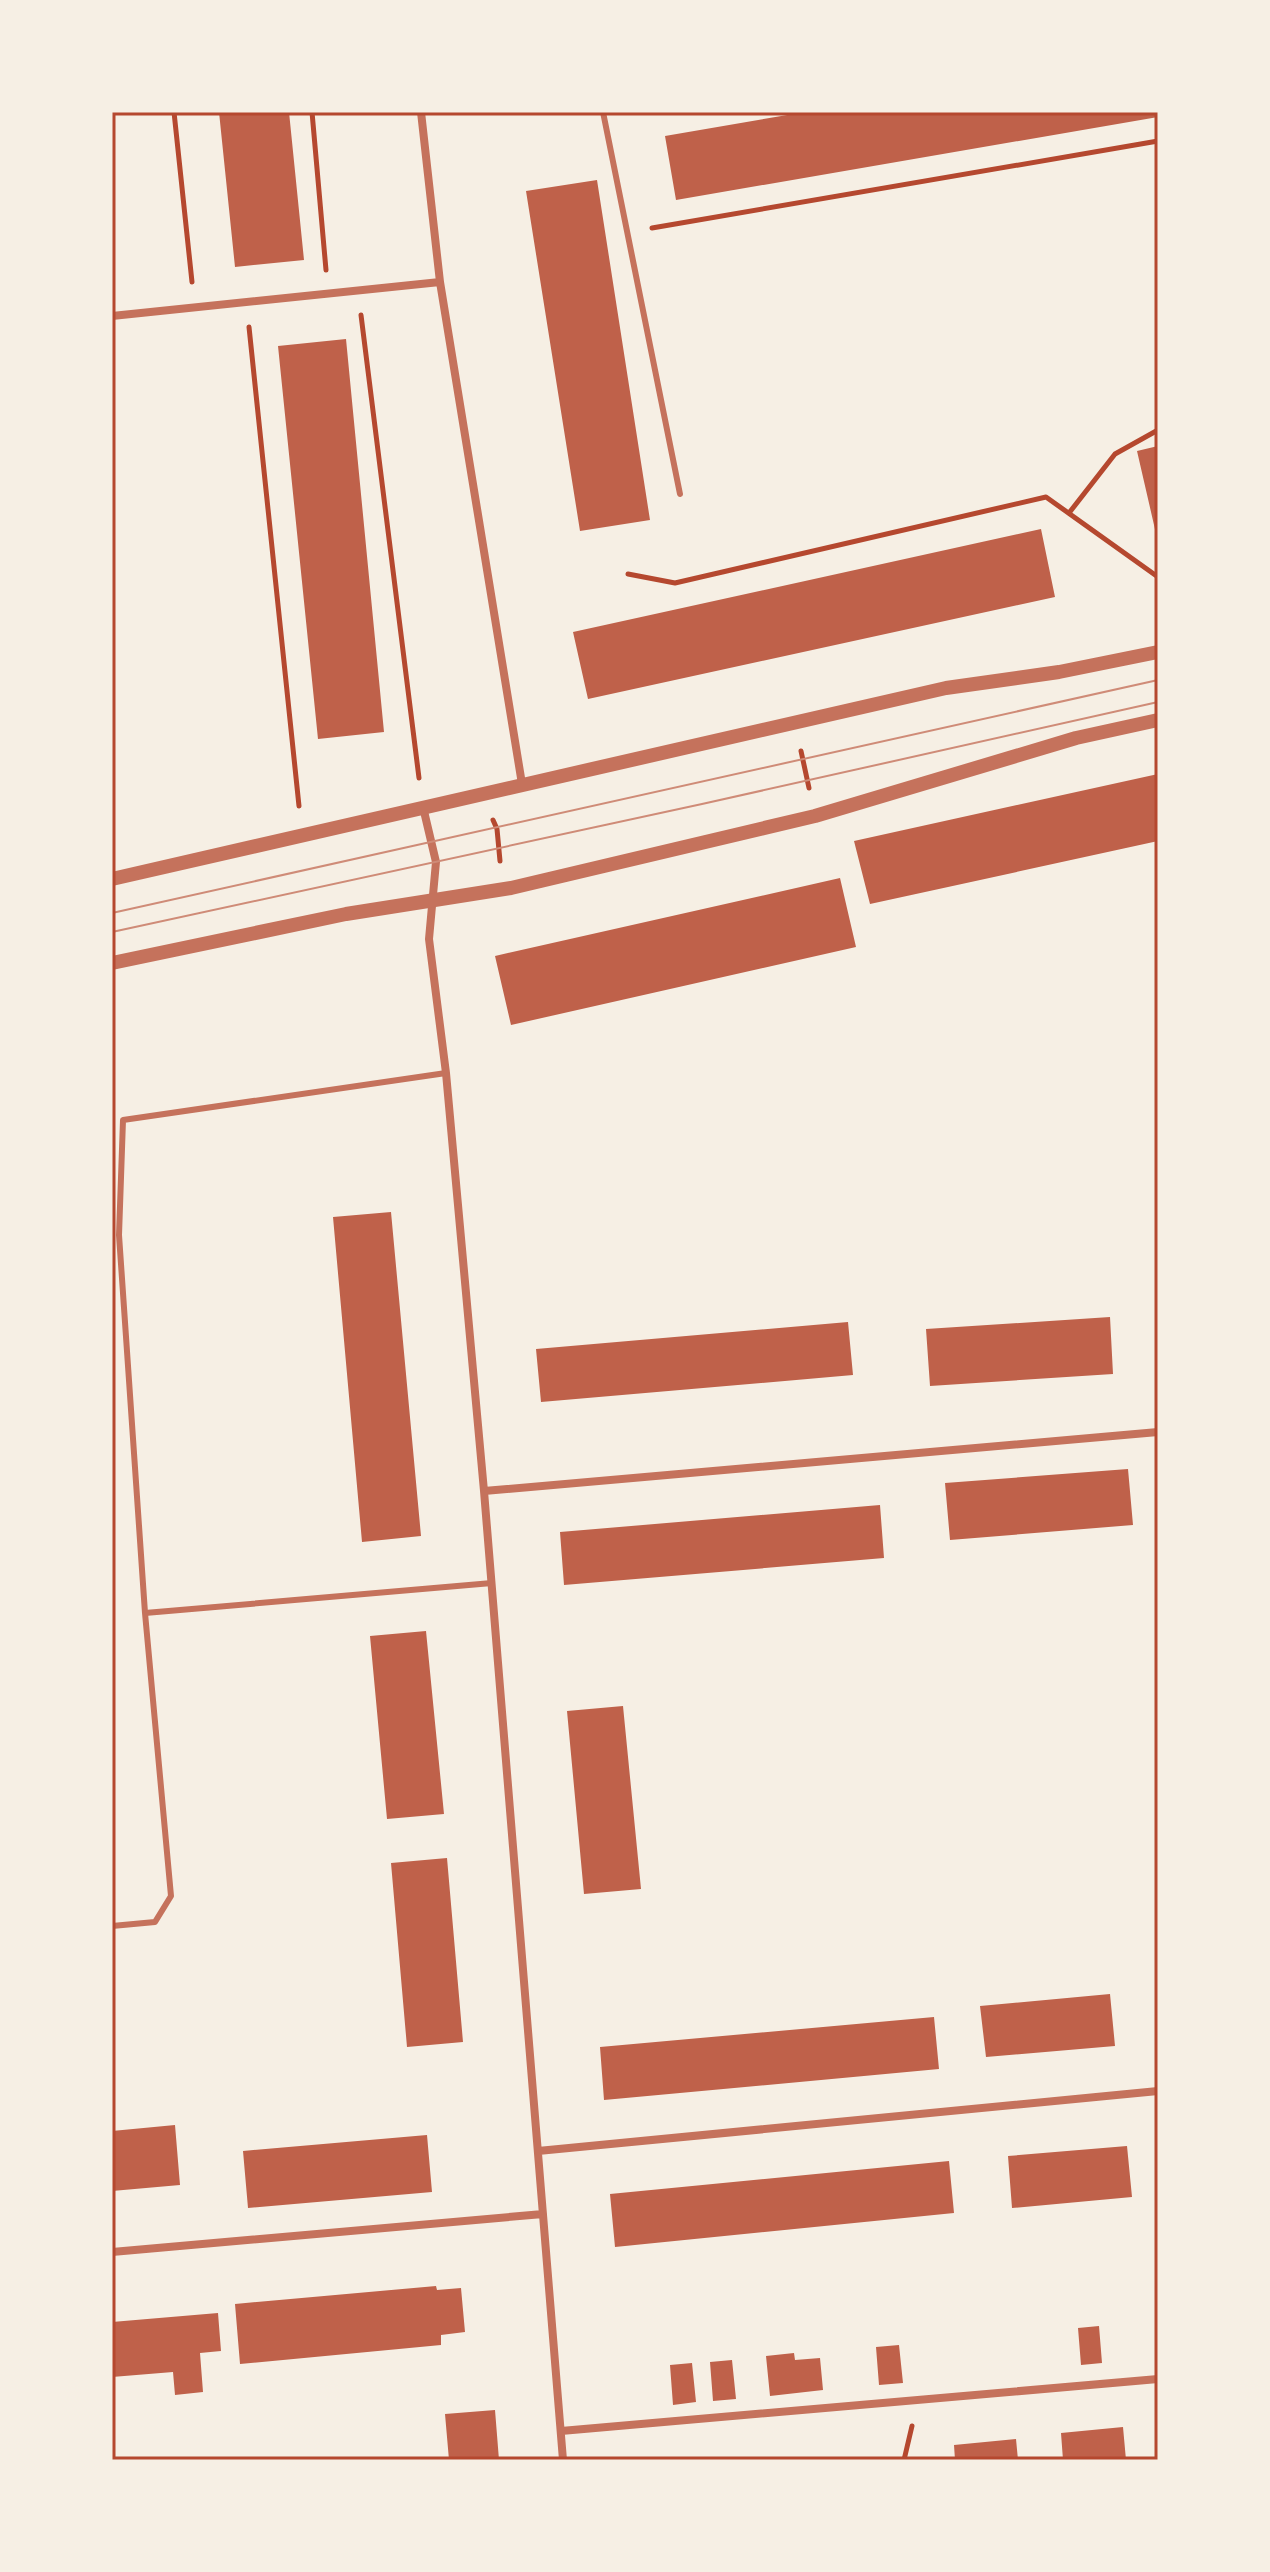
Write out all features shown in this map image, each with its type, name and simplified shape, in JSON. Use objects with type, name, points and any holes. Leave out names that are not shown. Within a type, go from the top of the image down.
[{"type":"street","points":[[421,112],[440,282],[522,784]]},
{"type":"street","points":[[112,316],[440,282]]},
{"type":"street","points":[[112,879],[946,688],[1059,672],[1158,652]]},
{"type":"street","points":[[112,963],[346,914],[511,888],[815,816],[1076,738],[1158,720]]},
{"type":"street","points":[[423,807],[436,862],[429,939],[446,1073],[484,1491],[563,2460]]},
{"type":"street","points":[[484,1491],[1158,1432]]},
{"type":"street","points":[[538,2151],[1158,2091]]},
{"type":"street","points":[[112,2252],[543,2214]]},
{"type":"street","points":[[561,2431],[1158,2379]]},
{"type":"lane","points":[[603,112],[680,494]]},
{"type":"lane","points":[[112,1926],[155,1922],[171,1896],[145,1613],[119,1235],[123,1120],[446,1073]]},
{"type":"lane","points":[[145,1613],[492,1583]]},
{"type":"path","points":[[174,112],[195,308]]},
{"type":"path","points":[[312,112],[328,294]]},
{"type":"path","points":[[627,232],[1158,141]]},
{"type":"path","points":[[358,290],[423,807]]},
{"type":"path","points":[[246,302],[299,804],[305,834]]},
{"type":"path","points":[[1069,513],[1115,454],[1158,430]]},
{"type":"path","points":[[628,574],[675,583],[1046,497],[1158,577]]},
{"type":"path","points":[[795,722],[815,816]]},
{"type":"path","points":[[485,792],[488,810],[497,829],[501,867],[511,888]]},
{"type":"building","points":[[219,112],[289,112],[304,260],[235,267]]},
{"type":"building","points":[[805,112],[1158,112],[1158,117],[676,200],[665,136]]},
{"type":"building","points":[[597,180],[650,520],[580,531],[526,191]]},
{"type":"building","points":[[346,339],[384,732],[318,739],[278,346]]},
{"type":"building","points":[[1158,446],[1158,538],[1157,538],[1137,451]]},
{"type":"building","points":[[1041,529],[1055,597],[588,699],[573,632]]},
{"type":"building","points":[[1158,774],[1158,841],[870,904],[854,841]]},
{"type":"building","points":[[840,878],[856,947],[511,1025],[495,956]]},
{"type":"building","points":[[391,1212],[421,1536],[362,1542],[333,1217]]},
{"type":"building","points":[[1110,1317],[1113,1374],[930,1386],[926,1329]]},
{"type":"building","points":[[848,1322],[853,1375],[541,1402],[536,1349]]},
{"type":"building","points":[[1128,1469],[1133,1525],[950,1540],[945,1483]]},
{"type":"building","points":[[880,1505],[884,1558],[564,1585],[560,1532]]},
{"type":"building","points":[[426,1631],[444,1814],[387,1819],[370,1636]]},
{"type":"building","points":[[623,1706],[641,1889],[584,1894],[567,1711]]},
{"type":"building","points":[[447,1858],[463,2042],[407,2047],[391,1863]]},
{"type":"building","points":[[1110,1994],[1115,2046],[986,2057],[980,2006]]},
{"type":"building","points":[[934,2017],[939,2069],[604,2100],[600,2047]]},
{"type":"building","points":[[175,2125],[180,2185],[112,2191],[112,2131]]},
{"type":"building","points":[[427,2135],[432,2192],[248,2208],[243,2151]]},
{"type":"building","points":[[1127,2146],[1132,2197],[1012,2208],[1008,2156]]},
{"type":"building","points":[[949,2161],[954,2213],[615,2247],[610,2194]]},
{"type":"building","points":[[436,2286],[437,2290],[461,2288],[465,2332],[441,2335],[441,2345],[240,2364],[235,2304]]},
{"type":"building","points":[[218,2313],[221,2351],[200,2353],[203,2392],[175,2395],[173,2372],[112,2377],[112,2322]]},
{"type":"building","points":[[1099,2326],[1102,2363],[1081,2365],[1078,2328]]},
{"type":"building","points":[[899,2345],[903,2383],[879,2385],[876,2347]]},
{"type":"building","points":[[794,2353],[795,2360],[820,2358],[823,2390],[770,2396],[766,2356]]},
{"type":"building","points":[[732,2360],[736,2399],[713,2401],[710,2362]]},
{"type":"building","points":[[692,2363],[696,2402],[673,2405],[670,2365]]},
{"type":"building","points":[[495,2410],[499,2460],[449,2460],[445,2414]]},
{"type":"building","points":[[1123,2427],[1126,2460],[1063,2460],[1061,2433]]},
{"type":"building","points":[[1016,2439],[1018,2460],[955,2460],[954,2445]]},
{"type":"tram line","points":[[112,913],[1158,680]]},
{"type":"tram line","points":[[112,932],[1158,702]]}]
